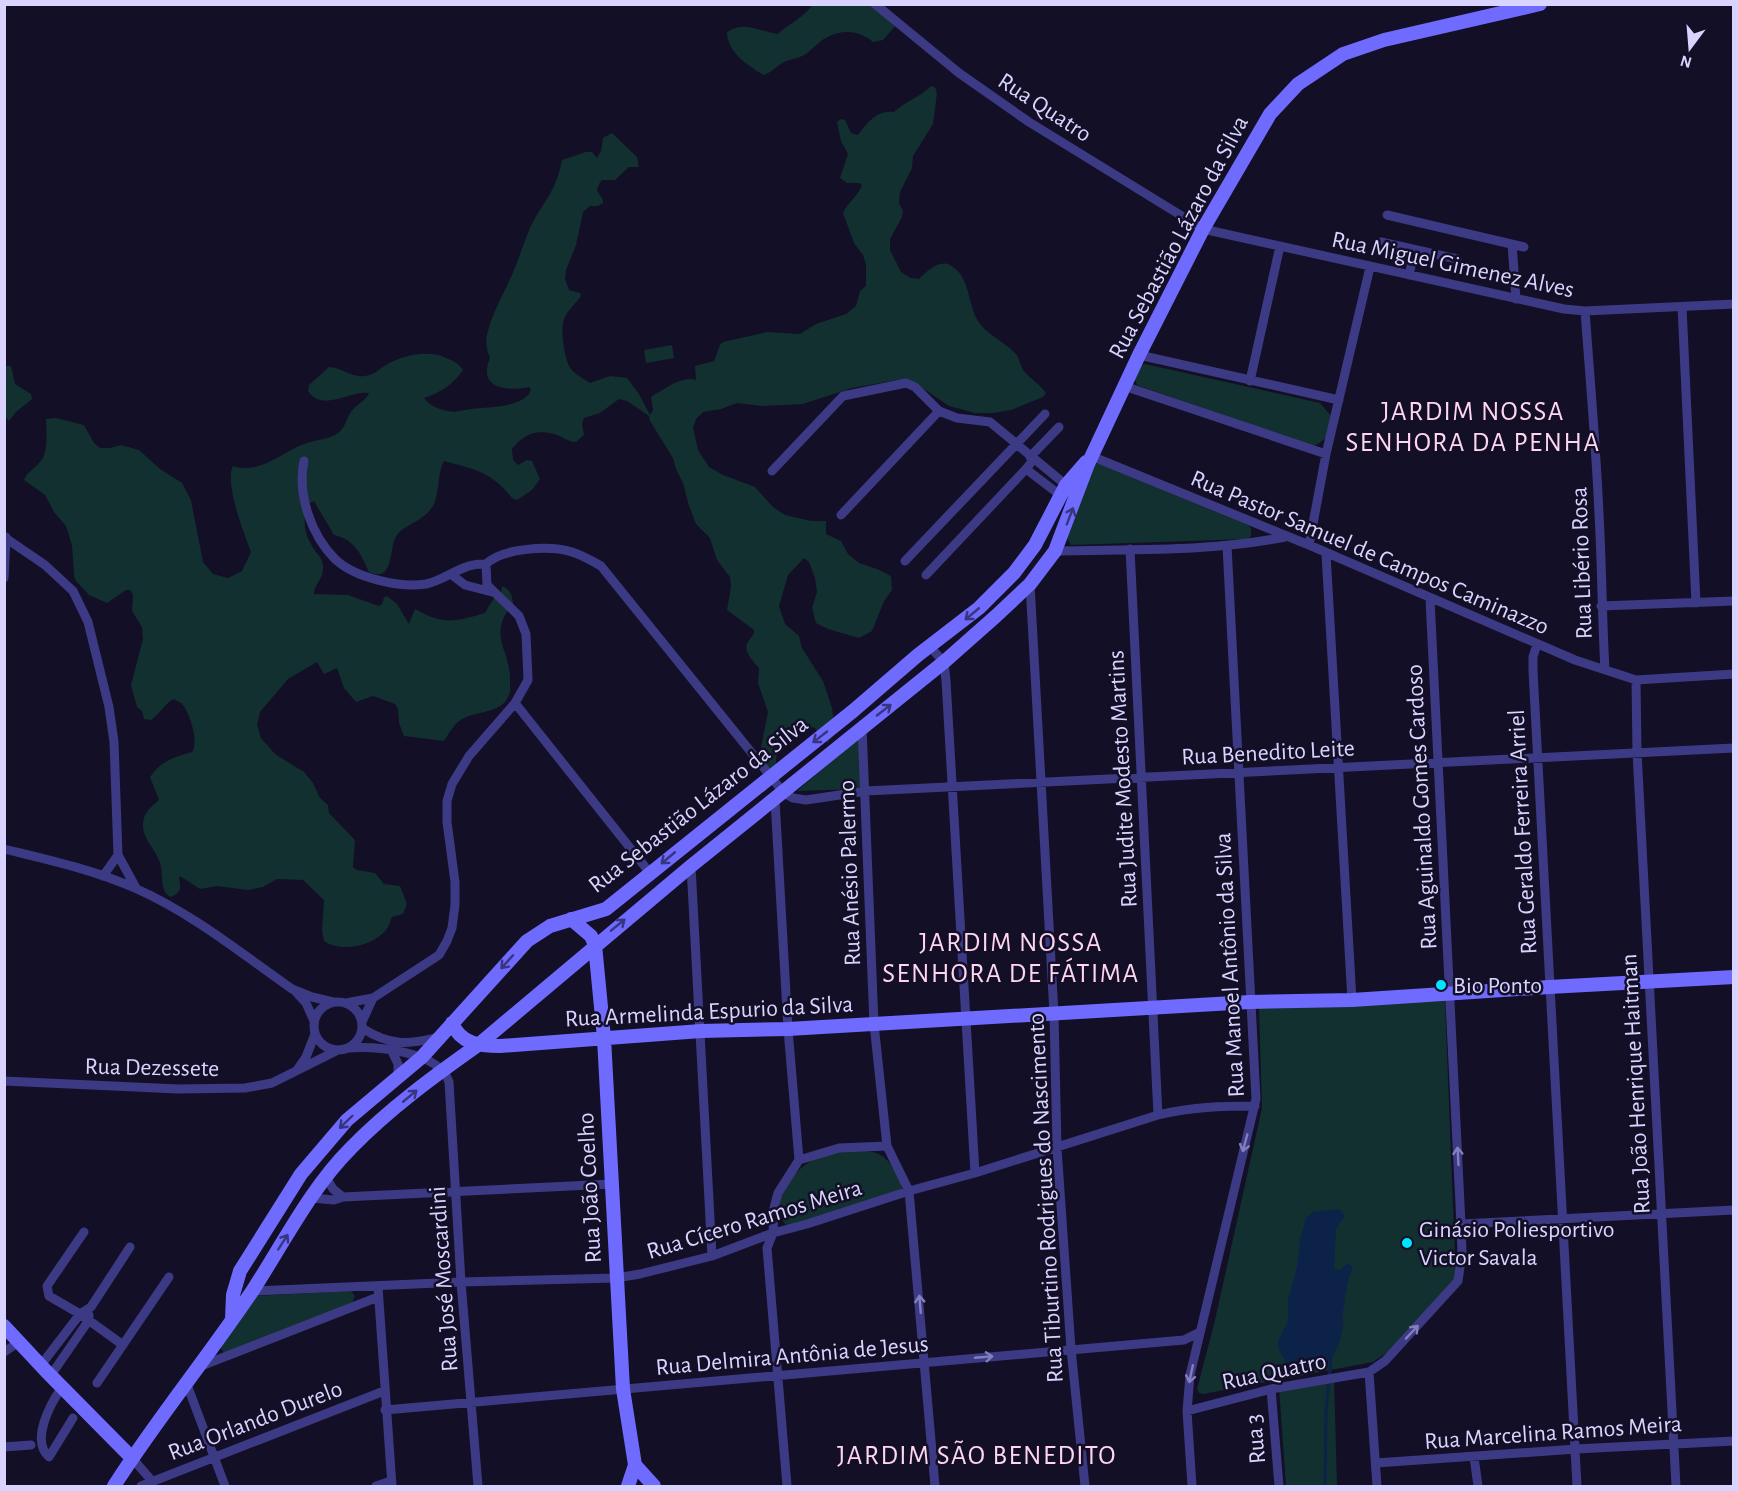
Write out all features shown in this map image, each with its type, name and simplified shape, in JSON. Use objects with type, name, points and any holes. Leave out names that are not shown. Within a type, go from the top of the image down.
[{"type":"street","name":"Rua Quatro","points":[[875,4],[959,73],[1029,122],[1203,229]]},
{"type":"street","name":"Rua Sebastião Lázaro da Silva","points":[[114,1486],[252,1291],[326,1177],[365,1134],[443,1070],[478,1045],[691,866],[944,662],[1030,584],[1055,551],[1089,460],[1203,229],[1270,114],[1298,84],[1343,54],[1384,40],[1540,4]]},
{"type":"street","points":[[1388,215],[1524,247]]},
{"type":"street","name":"Rua Miguel Gimenez Alves","points":[[1203,229],[1564,309],[1585,311],[1734,304]]},
{"type":"street","points":[[1381,242],[1457,260]]},
{"type":"street","points":[[1512,244],[1516,299]]},
{"type":"street","points":[[1250,381],[1280,246]]},
{"type":"street","points":[[1409,275],[1415,250]]},
{"type":"street","points":[[1309,545],[1326,454],[1370,267]]},
{"type":"street","points":[[1682,307],[1696,603]]},
{"type":"street","name":"Rua Libério Rosa","points":[[1585,311],[1602,566],[1601,606],[1605,670]]},
{"type":"street","points":[[1139,355],[1339,400]]},
{"type":"street","points":[[772,471],[843,396],[906,384],[915,387],[939,411],[957,418],[990,422],[1032,458],[1063,490]]},
{"type":"street","points":[[1124,386],[1326,454]]},
{"type":"street","points":[[841,515],[939,411]]},
{"type":"street","points":[[905,561],[1045,414]]},
{"type":"street","points":[[926,576],[1026,468],[1059,427]]},
{"type":"street","name":"Rua Sebastião Lázaro da Silva","points":[[232,1319],[233,1295],[240,1271],[301,1174],[347,1120],[422,1057],[527,941],[550,926],[606,909],[970,616],[1014,573],[1035,545],[1063,490],[1089,460]]},
{"type":"street","name":"Rua Pastor Samuel de Campos Caminazzo","points":[[1089,460],[1309,545],[1537,644],[1636,680]]},
{"type":"street","points":[[304,462],[301,475],[302,491],[314,531],[335,559],[360,575],[392,584],[426,584],[472,565],[486,564],[492,558],[507,552],[556,549],[573,552],[601,566],[774,774],[783,794],[788,1029],[798,1160],[778,1193],[774,1208],[773,1233],[767,1248],[787,1486]]},
{"type":"street","points":[[1026,468],[1063,490]]},
{"type":"street","points":[[4,578],[5,537]]},
{"type":"street","points":[[5,537],[45,565],[73,591],[87,622],[109,707],[114,742],[118,855],[136,888]]},
{"type":"street","points":[[1055,551],[1227,546],[1286,537]]},
{"type":"street","name":"Rua Manoel Antônio da Silva","points":[[1192,1484],[1187,1411],[1190,1375],[1255,1106],[1227,546]]},
{"type":"street","name":"Rua Judite Modesto Martins","points":[[1130,549],[1158,1115]]},
{"type":"street","points":[[1326,554],[1352,1000]]},
{"type":"street","points":[[292,989],[333,1002],[346,1003],[373,998],[439,955],[447,941],[452,928],[455,905],[455,882],[447,822],[447,801],[452,784],[469,756],[515,703],[528,680],[526,634],[519,616],[487,585],[486,564]]},
{"type":"street","points":[[452,575],[465,585],[492,592]]},
{"type":"street","name":"Rua Tiburtino Rodrigues do Nascimento","points":[[1030,584],[1054,1014],[1057,1148],[1071,1349],[1085,1486]]},
{"type":"street","name":"Rua Aguinaldo Gomes Cardoso","points":[[1369,1372],[1385,1361],[1458,1281],[1462,1253],[1430,599]]},
{"type":"street","points":[[1601,606],[1734,601]]},
{"type":"street","name":"Rua Geraldo Ferreira Arriel","points":[[1537,644],[1533,664],[1577,1486]]},
{"type":"street","points":[[930,647],[944,662],[954,786],[975,1173]]},
{"type":"street","points":[[1636,680],[1734,674]]},
{"type":"street","name":"Rua João Henrique Haitman","points":[[1636,680],[1637,752],[1676,1486]]},
{"type":"street","points":[[515,703],[650,873]]},
{"type":"street","name":"Rua Anésio Palermo","points":[[862,727],[874,1024],[887,1146],[909,1191]]},
{"type":"street","name":"Rua Benedito Leite","points":[[783,794],[806,800],[866,791],[954,786],[1734,748]]},
{"type":"street","points":[[4,849],[86,870],[136,888],[176,909],[292,989],[306,1003],[314,1021],[315,1034],[306,1057],[296,1072]]},
{"type":"street","points":[[103,876],[118,855]]},
{"type":"street","points":[[691,866],[712,1256]]},
{"type":"street","points":[[571,919],[591,936],[595,945]]},
{"type":"street","name":"Rua João Coelho","points":[[595,945],[604,1038],[623,1389],[635,1465],[628,1486]]},
{"type":"street","name":"Rua Armelinda Espurio da Silva","points":[[478,1045],[500,1046],[701,1031],[788,1029],[1250,1002],[1450,995],[1734,977]]},
{"type":"street","points":[[348,1048],[358,1040],[373,998]]},
{"type":"street","points":[[314,1021],[320,1009],[333,1002]]},
{"type":"street","points":[[346,1003],[357,1010],[362,1025],[374,1036],[392,1042],[420,1042],[439,1037]]},
{"type":"street","points":[[452,1023],[462,1038],[478,1045]]},
{"type":"street","points":[[501,1025],[506,1039],[514,1044]]},
{"type":"street","points":[[315,1034],[324,1046],[338,1050],[361,1047],[422,1057],[443,1070]]},
{"type":"street","name":"Rua Dezessete","points":[[4,1081],[208,1090],[245,1088],[272,1083],[338,1050]]},
{"type":"street","points":[[392,1052],[398,1064],[398,1079]]},
{"type":"street","name":"Rua José Moscardini","points":[[443,1070],[449,1082],[461,1282],[478,1486]]},
{"type":"street","name":"Rua Cícero Ramos Meira","points":[[252,1291],[616,1278],[640,1274],[712,1256],[773,1233],[1057,1148],[1158,1115],[1184,1109],[1255,1106]]},
{"type":"street","name":"Rua Cícero Ramos Meira","points":[[798,1160],[839,1148],[887,1146]]},
{"type":"street","points":[[326,1177],[333,1189],[343,1197]]},
{"type":"street","points":[[312,1198],[334,1200],[343,1197],[456,1190],[612,1184]]},
{"type":"street","points":[[909,1191],[935,1486]]},
{"type":"street","points":[[1461,1224],[1734,1210]]},
{"type":"street","points":[[84,1232],[47,1286],[49,1296],[84,1317],[123,1345]]},
{"type":"street","points":[[46,1370],[130,1248]]},
{"type":"street","points":[[97,1383],[169,1277]]},
{"type":"street","points":[[376,1486],[392,1484],[378,1287]]},
{"type":"street","points":[[198,1367],[378,1297]]},
{"type":"street","points":[[6,1330],[152,1481]]},
{"type":"street","name":"Rua Delmira Antônia de Jesus","points":[[385,1410],[1184,1340],[1200,1332]]},
{"type":"street","points":[[4,1352],[19,1342]]},
{"type":"street","name":"Rua Quatro","points":[[1187,1411],[1271,1389],[1369,1372]]},
{"type":"street","points":[[1369,1372],[1377,1486]]},
{"type":"street","points":[[186,1382],[225,1486]]},
{"type":"street","points":[[62,1387],[50,1405],[42,1432],[43,1449],[49,1457],[73,1418]]},
{"type":"street","name":"Rua 3","points":[[1271,1389],[1279,1486]]},
{"type":"street","name":"Rua Orlando Durelo","points":[[141,1486],[384,1392]]},
{"type":"street","name":"Rua Marcelina Ramos Meira","points":[[1376,1463],[1734,1441]]},
{"type":"street","points":[[4,1447],[31,1445]]},
{"type":"street","points":[[1474,1456],[1478,1486]]},
{"type":"street","points":[[635,1465],[654,1486]]},
{"type":"street","points":[[1182,1486],[1192,1484]]},
{"type":"green space","points":[[812,5],[875,5],[896,25],[883,40],[873,42],[854,33],[834,34],[801,57],[784,62],[764,75],[745,63],[734,52],[727,32],[746,27],[778,34]]},
{"type":"green space","points":[[931,86],[935,87],[937,93],[933,124],[913,156],[912,168],[900,192],[899,203],[903,211],[902,217],[890,239],[890,250],[901,272],[911,278],[919,279],[933,267],[942,264],[950,265],[957,270],[965,283],[978,321],[1016,354],[1024,371],[1046,393],[1043,397],[1011,410],[975,413],[949,406],[915,383],[897,380],[852,388],[803,404],[762,406],[737,403],[703,412],[696,419],[693,428],[698,450],[709,467],[755,487],[773,507],[785,515],[811,521],[826,521],[826,534],[841,541],[848,554],[859,563],[891,576],[892,590],[884,601],[872,631],[859,638],[816,623],[812,608],[817,592],[809,562],[804,558],[788,575],[779,606],[785,624],[799,636],[802,648],[823,681],[832,708],[834,723],[833,736],[827,743],[815,728],[793,724],[782,735],[777,750],[775,773],[758,762],[768,712],[758,683],[759,668],[750,657],[746,647],[754,630],[727,610],[731,587],[730,577],[717,560],[710,538],[696,524],[673,458],[649,416],[627,401],[619,399],[600,413],[584,418],[582,424],[584,435],[576,442],[541,432],[530,434],[516,444],[512,449],[513,460],[518,465],[527,460],[532,461],[540,479],[532,490],[517,500],[490,477],[464,466],[444,461],[433,506],[424,516],[397,535],[387,569],[383,573],[369,572],[352,544],[334,535],[314,501],[308,504],[305,529],[323,566],[323,573],[314,594],[348,595],[379,606],[387,596],[397,604],[409,624],[415,609],[442,620],[457,620],[485,613],[495,596],[501,593],[502,586],[509,591],[512,597],[513,603],[505,615],[500,634],[509,670],[510,694],[500,706],[471,715],[458,722],[444,741],[404,736],[395,704],[373,696],[356,702],[344,688],[337,668],[324,674],[317,662],[288,679],[260,712],[257,725],[261,738],[275,754],[304,772],[313,783],[320,798],[328,805],[329,813],[355,840],[353,867],[357,870],[375,873],[384,884],[400,886],[407,904],[403,914],[392,917],[387,929],[373,940],[356,946],[339,947],[324,941],[322,931],[324,900],[303,880],[277,879],[263,887],[248,890],[217,886],[200,889],[180,876],[178,892],[171,897],[167,895],[163,887],[158,858],[143,829],[146,813],[159,800],[150,777],[168,760],[192,752],[195,742],[193,728],[183,705],[174,699],[151,720],[144,719],[142,711],[137,707],[131,685],[143,639],[142,627],[132,611],[133,595],[130,590],[126,590],[107,603],[89,595],[74,576],[72,545],[66,526],[54,512],[45,495],[24,480],[45,453],[46,419],[56,418],[84,425],[94,443],[100,448],[121,445],[139,450],[160,469],[182,483],[191,500],[203,562],[213,574],[228,578],[242,571],[251,552],[233,496],[231,474],[233,466],[243,468],[263,465],[298,447],[338,433],[352,410],[369,393],[329,401],[314,397],[308,391],[309,385],[329,367],[365,376],[402,358],[416,354],[437,355],[459,365],[463,370],[446,387],[424,398],[438,408],[454,412],[495,407],[513,403],[527,396],[531,390],[529,387],[504,388],[491,382],[487,368],[490,358],[486,338],[492,318],[529,231],[555,185],[562,160],[586,152],[592,152],[597,158],[601,151],[603,138],[612,133],[637,157],[639,167],[629,167],[615,180],[602,180],[597,190],[603,203],[590,206],[583,212],[576,245],[566,270],[565,279],[569,290],[580,293],[581,296],[564,319],[563,337],[566,359],[575,373],[590,383],[610,376],[627,378],[650,415],[653,410],[651,397],[679,381],[696,380],[695,366],[714,361],[723,342],[767,332],[800,334],[816,324],[846,314],[856,306],[860,291],[866,286],[866,265],[863,255],[854,243],[843,213],[862,185],[847,183],[840,178],[848,154],[841,141],[837,122],[841,119],[845,120],[851,133],[858,135],[873,118],[883,113],[894,112]]},
{"type":"green space","points":[[672,345],[674,358],[646,363],[644,350]]},
{"type":"green space","points":[[1145,364],[1320,403],[1332,417],[1329,431],[1325,439],[1312,446],[1137,385],[1134,377],[1140,365]]},
{"type":"green space","points":[[4,366],[11,366],[15,384],[31,394],[32,399],[9,421],[5,416]]},
{"type":"green space","points":[[1094,464],[1099,464],[1248,525],[1251,528],[1251,536],[1248,539],[1071,545],[1067,538]]},
{"type":"green space","points":[[857,739],[860,740],[860,789],[797,791]]},
{"type":"green space","points":[[1445,1001],[1456,1283],[1385,1354],[1373,1362],[1199,1393],[1197,1389],[1215,1320],[1262,1108],[1259,1008]]},
{"type":"green space","points":[[839,1151],[864,1151],[884,1157],[895,1171],[902,1189],[787,1225],[781,1218],[780,1203],[784,1190],[793,1177],[810,1162]]},
{"type":"green space","points":[[351,1291],[355,1296],[352,1303],[224,1353],[221,1349],[221,1343],[254,1296]]},
{"type":"green space","points":[[1334,1377],[1337,1486],[1286,1486],[1279,1388]]},
{"type":"water","points":[[1339,1209],[1343,1212],[1344,1217],[1336,1229],[1334,1269],[1340,1270],[1347,1263],[1352,1266],[1342,1314],[1343,1325],[1340,1339],[1335,1353],[1328,1362],[1298,1367],[1287,1364],[1279,1350],[1278,1341],[1288,1321],[1288,1300],[1306,1218],[1313,1212]]},
{"type":"waterway","points":[[1325,1486],[1326,1411],[1331,1359]]},
{"type":"place","name":"Bio Ponto","points":[[1441,985]]},
{"type":"place","name":"Ginásio Poliesportivo Victor Savala","points":[[1407,1243]]},
{"type":"district","name":"JARDIM NOSSA SENHORA DA PENHA","points":[[1473,426]]},
{"type":"district","name":"JARDIM NOSSA SENHORA DE FÁTIMA","points":[[1011,958]]},
{"type":"district","name":"JARDIM SÃO BENEDITO","points":[[977,1455]]}]
